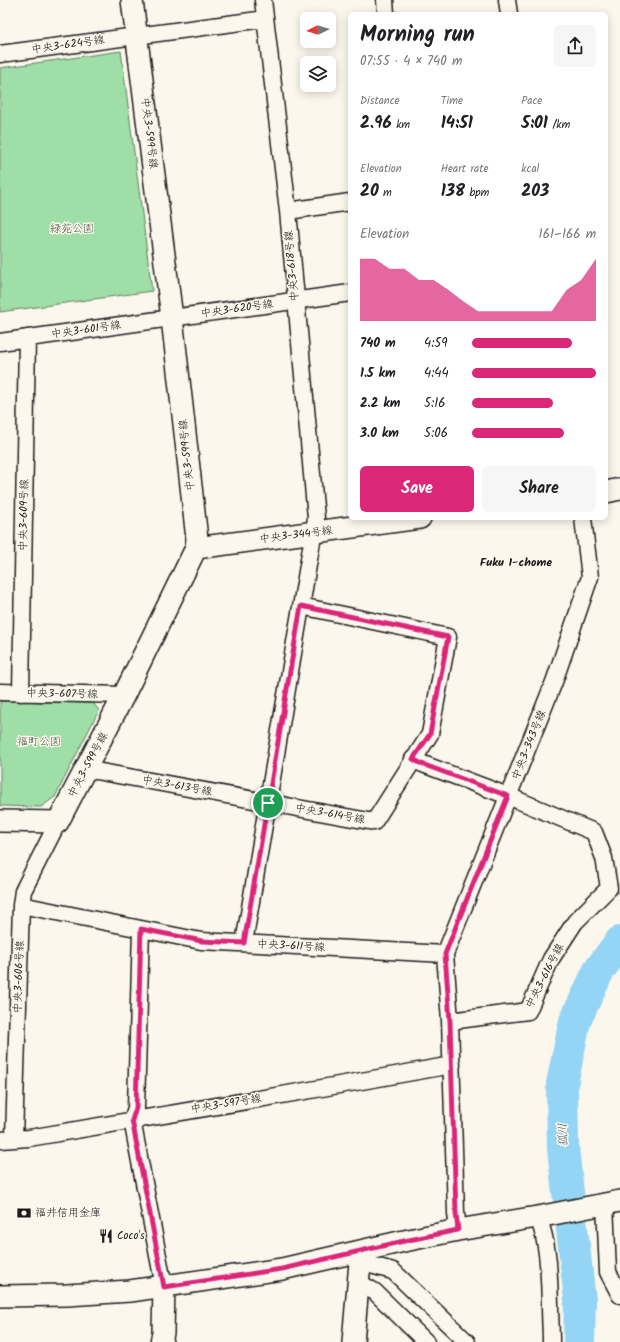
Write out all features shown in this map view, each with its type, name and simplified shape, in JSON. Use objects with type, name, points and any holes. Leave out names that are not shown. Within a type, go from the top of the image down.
[{"type":"street","name":"中央3-599号線","points":[[58,822],[124,695],[196,548],[172,318],[132,0]]},
{"type":"street","name":"中央3-618号線","points":[[244,943],[316,518],[295,301],[288,211],[262,0]]},
{"type":"street","points":[[385,0],[386,12]]},
{"type":"street","points":[[507,0],[509,12]]},
{"type":"street","name":"中央3-624号線","points":[[0,54],[265,19]]},
{"type":"street","points":[[288,211],[348,202]]},
{"type":"street","name":"中央3-620号線","points":[[172,318],[348,293]]},
{"type":"street","name":"中央3-601号線","points":[[0,342],[172,318]]},
{"type":"street","name":"中央3-609号線","points":[[21,693],[28,338]]},
{"type":"street","points":[[608,492],[620,489]]},
{"type":"street","name":"中央3-344号線","points":[[196,548],[406,520]]},
{"type":"street","name":"中央3-343号線","points":[[458,1230],[456,1213],[450,1021],[445,954],[554,682],[590,577],[583,520]]},
{"type":"street","name":"中央3-614号線","points":[[268,803],[374,822],[430,734],[448,637],[301,606]]},
{"type":"street","name":"中央3-607号線","points":[[0,692],[124,695]]},
{"type":"street","points":[[413,759],[422,764],[508,796]]},
{"type":"street","name":"中央3-613号線","points":[[85,769],[268,803]]},
{"type":"street","name":"中央3-616号線","points":[[450,1021],[528,1012],[551,959],[571,928],[575,922],[609,888],[604,858],[594,832],[508,796]]},
{"type":"street","points":[[0,821],[58,822]]},
{"type":"street","name":"中央3-606号線","points":[[7,1140],[23,891],[58,822]]},
{"type":"street","name":"中央3-611号線","points":[[21,905],[202,941],[445,954]]},
{"type":"street","points":[[141,929],[136,1108],[132,1120],[164,1287],[163,1333],[161,1342]]},
{"type":"street","name":"中央3-597号線","points":[[7,1140],[306,1091],[452,1065]]},
{"type":"street","points":[[0,1296],[67,1295],[130,1291],[282,1269],[360,1256],[458,1230],[541,1217],[603,1204],[608,1272],[620,1295]]},
{"type":"street","points":[[541,1217],[546,1246],[551,1342]]},
{"type":"street","points":[[353,1342],[360,1256]]},
{"type":"street","points":[[360,1256],[393,1271],[450,1334],[467,1342]]},
{"type":"street","points":[[358,1282],[375,1292],[426,1342]]},
{"type":"green space","name":"緑苑公園","points":[[121,51],[152,291],[0,312],[0,68]]},
{"type":"green space","name":"福町公園","points":[[0,701],[93,703],[99,710],[55,797],[41,807],[0,806]]},
{"type":"waterway","name":"狐川","points":[[579,1342],[580,1300],[563,1148],[562,1084],[575,1021],[599,970],[620,942]]},
{"type":"place","name":"福井信用金庫","points":[[24,1213]]},
{"type":"place","name":"Coco's","points":[[106,1236]]},
{"type":"district","name":"Fuku 1-chome","points":[[516,562]]},
{"type":"route","points":[[301,606],[448,637],[430,734],[413,759],[422,764],[508,796],[445,954],[450,1021],[456,1213],[458,1230],[282,1269],[164,1287],[132,1120],[136,1108],[141,929],[202,941],[244,943],[268,803],[301,606]]}]
